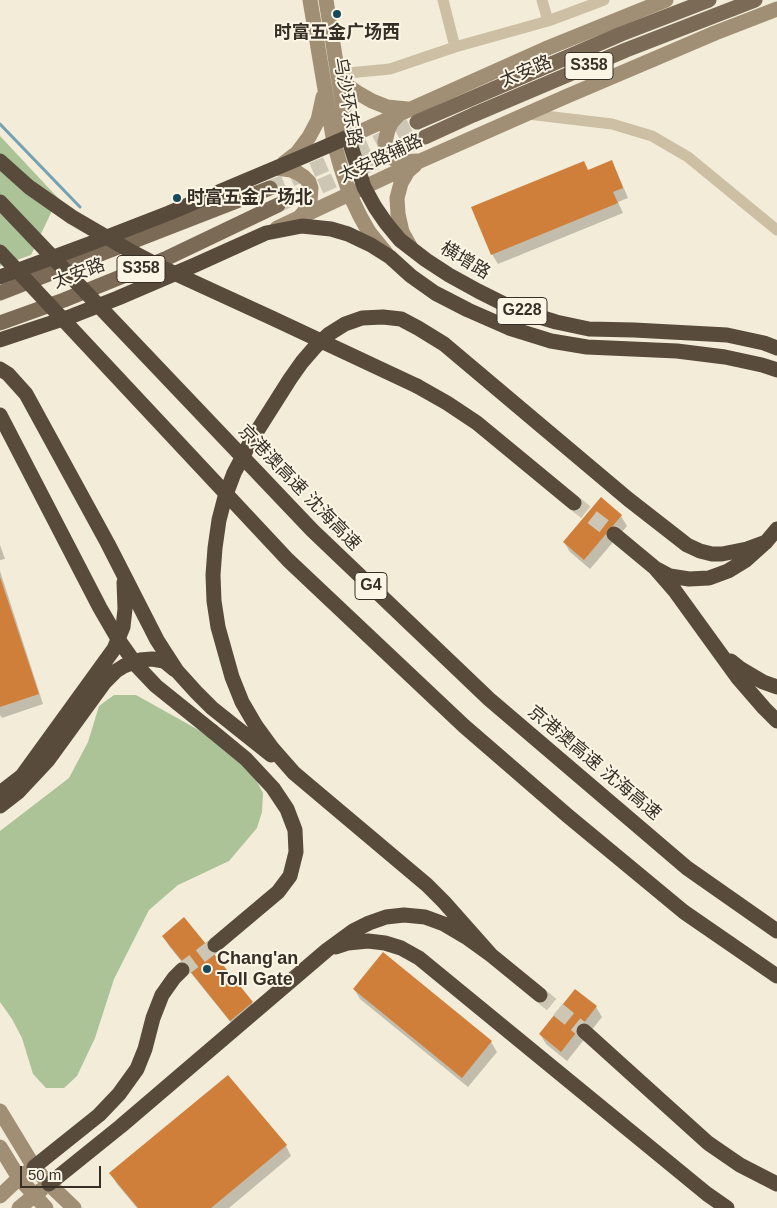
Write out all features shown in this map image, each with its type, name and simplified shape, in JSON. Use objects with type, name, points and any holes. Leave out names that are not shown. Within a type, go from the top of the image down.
[{"type":"highway","name":"太安路辅路","points":[[0,276],[124,230],[341,140]]},
{"type":"highway","name":"横增路","points":[[341,140],[375,207],[400,240],[449,275],[478,291],[514,308],[556,322],[589,329],[727,335],[764,343],[777,348]]},
{"type":"highway","points":[[0,161],[29,187],[72,217],[132,252],[417,386],[447,403],[477,423],[574,503]]},
{"type":"highway","name":"京港澳高速 沈海高速","points":[[0,202],[312,530],[489,699],[688,868],[777,931]]},
{"type":"highway","name":"G228","points":[[266,233],[302,226],[331,229],[348,234],[390,257],[411,276],[435,293],[508,328],[551,341],[587,346],[677,351],[725,357],[777,370]]},
{"type":"highway","name":"太安路辅路","points":[[0,340],[72,316],[118,298],[266,233]]},
{"type":"highway","name":"G4","points":[[0,252],[288,560],[464,726],[568,816],[684,912],[777,976]]},
{"type":"highway","points":[[294,773],[256,726],[242,702],[232,677],[218,627],[214,601],[215,548],[225,497],[234,472],[252,439],[302,362],[315,346],[345,324],[362,318],[383,316],[401,319],[444,344],[628,499],[687,545],[700,551],[722,554],[741,551],[766,542]]},
{"type":"highway","points":[[0,369],[8,374],[26,394],[108,544],[157,640],[177,671],[212,708],[294,773],[427,885],[491,955]]},
{"type":"highway","points":[[0,415],[100,608],[137,666],[156,686],[246,759],[273,788],[286,809],[295,830],[296,852],[290,876],[278,892],[215,945]]},
{"type":"highway","points":[[655,568],[670,576],[688,580],[709,578],[728,571],[746,560],[777,529]]},
{"type":"highway","points":[[614,534],[655,568],[675,591],[738,678],[777,721]]},
{"type":"highway","points":[[0,793],[22,776],[114,649],[123,627],[125,609],[123,576]]},
{"type":"highway","points":[[719,652],[741,669],[763,682],[777,687]]},
{"type":"highway","points":[[0,806],[18,792],[48,760],[104,683],[116,671],[140,660],[152,659],[164,661],[177,671]]},
{"type":"highway","points":[[49,1184],[121,1126],[327,950],[353,931],[369,923],[404,915],[425,917],[444,924],[491,955],[540,996]]},
{"type":"highway","points":[[327,950],[348,942],[368,941],[385,943],[401,948],[419,958],[707,1194],[727,1208]]},
{"type":"highway","points":[[34,1167],[98,1115],[119,1094],[137,1068],[162,995],[182,970]]},
{"type":"highway","points":[[584,1031],[708,1142],[740,1165],[777,1184]]},
{"type":"main road","name":"乌沙环东路","points":[[310,0],[324,83],[341,140]]},
{"type":"main road","name":"乌沙环东路","points":[[326,0],[338,74],[341,168],[350,194],[369,232],[390,257]]},
{"type":"main road","name":"太安路辅路","points":[[341,140],[545,49],[666,0]]},
{"type":"main road","name":"太安路","points":[[417,122],[621,34],[709,0]]},
{"type":"main road","name":"太安路","points":[[425,137],[626,50],[755,0]]},
{"type":"main road","name":"太安路辅路","points":[[266,233],[526,114],[715,33],[777,9]]},
{"type":"main road","points":[[338,74],[346,85],[358,94],[387,107],[404,111]]},
{"type":"main road","points":[[277,168],[297,153],[309,137],[318,120],[324,83]]},
{"type":"main road","points":[[404,111],[392,122],[388,130],[385,142],[387,149],[394,159],[402,162],[420,161]]},
{"type":"main road","points":[[412,248],[402,232],[397,198],[408,171],[420,161]]},
{"type":"main road","points":[[277,168],[298,173],[309,182],[311,188],[310,201],[298,219]]},
{"type":"main road","name":"太安路","points":[[0,293],[270,188]]},
{"type":"main road","name":"太安路","points":[[0,323],[96,288],[156,263],[278,205]]},
{"type":"main road","points":[[0,1111],[34,1167],[74,1208]]},
{"type":"main road","points":[[0,1148],[19,1178],[46,1208]]},
{"type":"main road","points":[[0,1196],[34,1167]]},
{"type":"main road","points":[[19,1208],[49,1184]]},
{"type":"street","points":[[443,0],[455,47]]},
{"type":"street","points":[[542,0],[548,21]]},
{"type":"street","points":[[338,74],[390,69],[455,47],[548,21],[604,0]]},
{"type":"street","points":[[526,114],[612,124],[652,136],[688,157],[777,230]]},
{"type":"green space","points":[[0,136],[58,198],[31,255],[0,266]]},
{"type":"green space","points":[[114,695],[136,695],[204,733],[253,774],[263,793],[262,812],[257,828],[229,861],[178,885],[149,910],[114,979],[95,1038],[77,1076],[64,1088],[46,1088],[33,1074],[22,1038],[0,1002],[0,831],[69,778],[88,742],[99,706]]},
{"type":"building","points":[[612,160],[623,188],[613,192],[618,203],[491,255],[471,207],[584,161],[588,170]]},
{"type":"building","points":[[601,497],[622,515],[584,560],[563,542]]},
{"type":"building","points":[[0,577],[39,694],[0,707]]},
{"type":"building","name":"Chang'an Toll Gate","points":[[184,917],[253,1002],[230,1021],[162,936]]},
{"type":"building","points":[[383,952],[492,1041],[462,1078],[353,989]]},
{"type":"building","points":[[575,989],[597,1006],[561,1052],[539,1034]]},
{"type":"building","points":[[228,1075],[287,1145],[211,1208],[138,1208],[109,1173]]},
{"type":"waterway","points":[[0,124],[80,207]]},
{"type":"tunnel","points":[[270,188],[371,145],[417,122]]},
{"type":"tunnel","points":[[278,205],[378,161],[425,137]]},
{"type":"tunnel","points":[[574,503],[614,534]]},
{"type":"tunnel","points":[[182,970],[215,945]]},
{"type":"tunnel","points":[[540,995],[584,1031]]},
{"type":"place","name":"时富五金广场西","points":[[337,14]]},
{"type":"place","name":"时富五金广场北","points":[[177,198]]},
{"type":"place","name":"Chang'an Toll Gate","points":[[207,969]]}]
